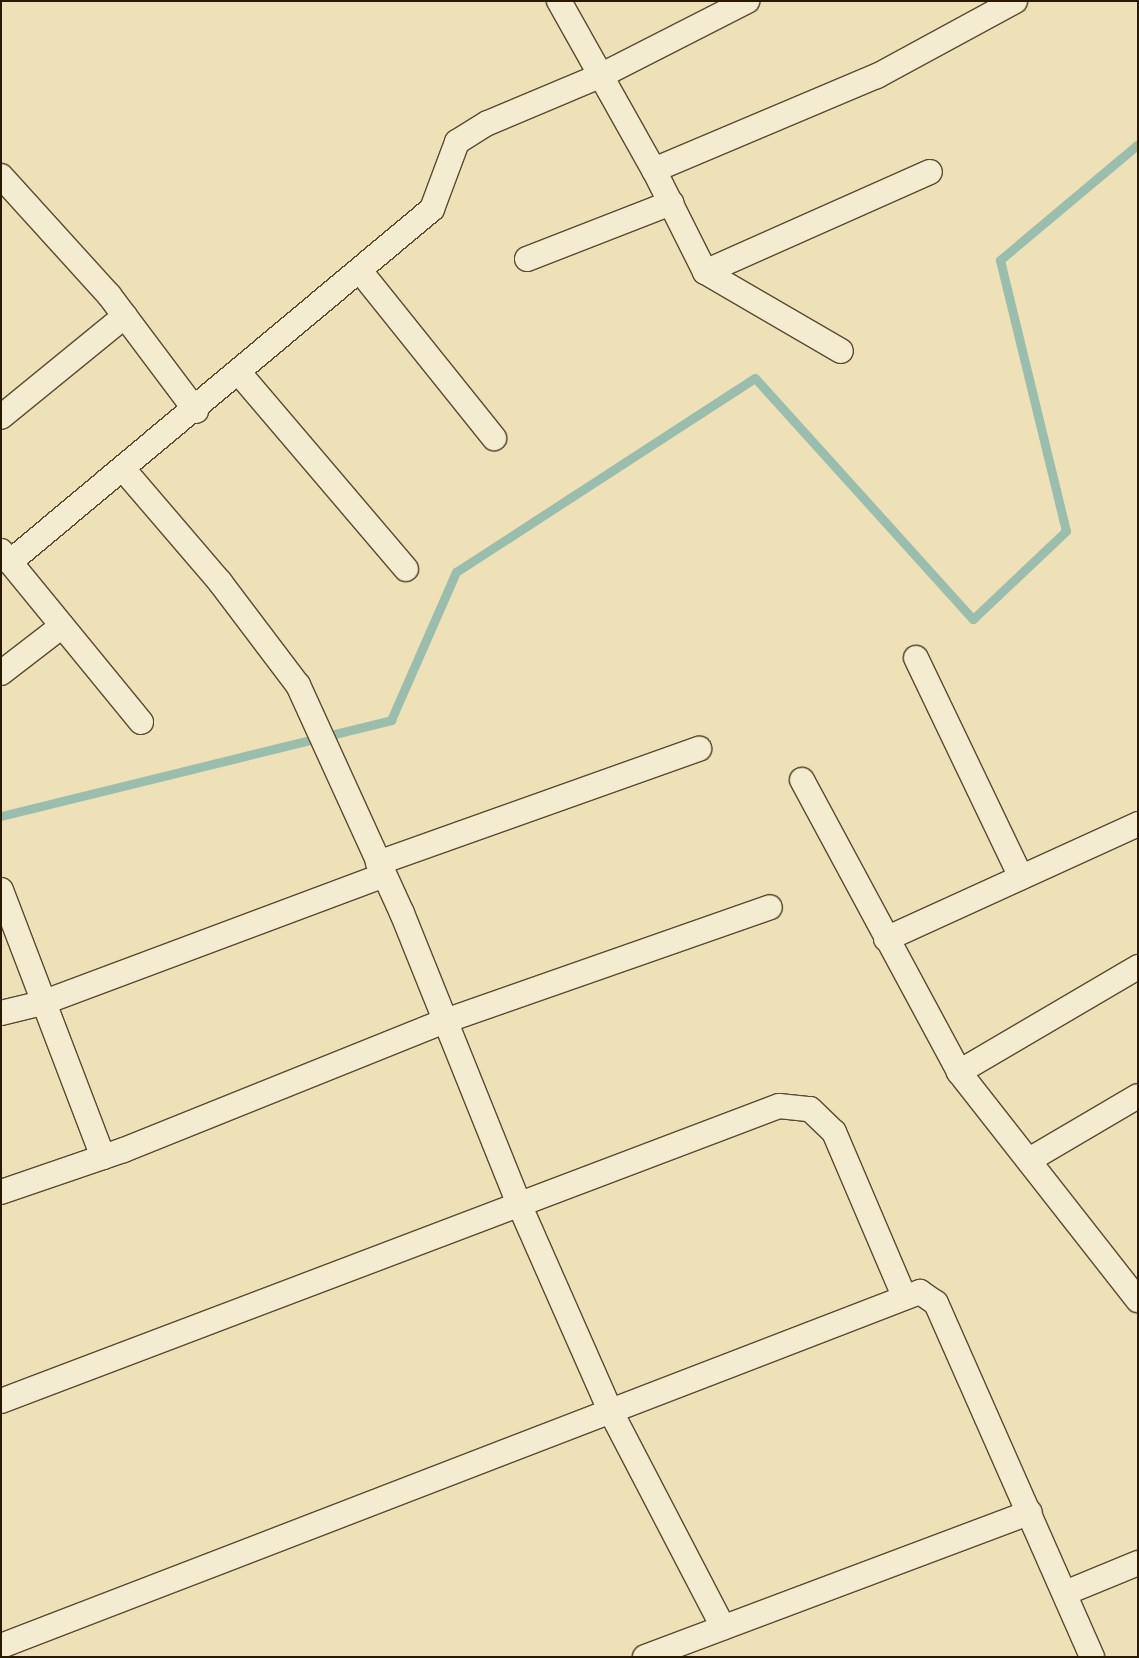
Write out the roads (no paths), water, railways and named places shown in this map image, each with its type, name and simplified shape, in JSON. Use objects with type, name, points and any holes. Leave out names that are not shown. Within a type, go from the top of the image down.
[{"type":"street","points":[[559,1],[602,74],[654,170],[705,272],[841,351]]},
{"type":"street","points":[[141,722],[6,557],[124,470],[361,272],[432,209],[457,142],[488,123],[602,74],[746,1]]},
{"type":"street","points":[[654,170],[877,76],[1010,3]]},
{"type":"street","points":[[705,272],[930,172]]},
{"type":"street","points":[[1,176],[126,316],[196,411]]},
{"type":"street","points":[[527,259],[671,203]]},
{"type":"street","points":[[361,272],[494,438]]},
{"type":"street","points":[[3,411],[126,316]]},
{"type":"street","points":[[240,374],[406,569]]},
{"type":"street","points":[[124,470],[220,582],[298,685],[339,783],[381,869],[519,1204],[610,1410],[723,1627]]},
{"type":"street","points":[[1,673],[62,626]]},
{"type":"street","points":[[916,658],[1022,877]]},
{"type":"street","points":[[1,1013],[42,1003],[381,869],[699,749]]},
{"type":"street","points":[[802,780],[959,1072],[1138,1300]]},
{"type":"street","points":[[886,939],[1138,824]]},
{"type":"street","points":[[1,890],[42,1003],[103,1157]]},
{"type":"street","points":[[1,1192],[103,1157],[445,1021],[770,907]]},
{"type":"street","points":[[959,1072],[1138,967]]},
{"type":"street","points":[[1029,1160],[1138,1096]]},
{"type":"street","points":[[1,1401],[779,1106],[810,1108],[834,1132],[903,1294]]},
{"type":"street","points":[[1,1646],[610,1410],[903,1294],[920,1292],[936,1303],[1030,1512],[1092,1657]]},
{"type":"street","points":[[645,1657],[698,1647],[723,1627],[1030,1512]]},
{"type":"street","points":[[1065,1593],[1138,1563]]},
{"type":"waterway","points":[[1,816],[391,720],[456,572],[755,378],[973,619],[1066,531],[1000,260],[1138,144]]}]
